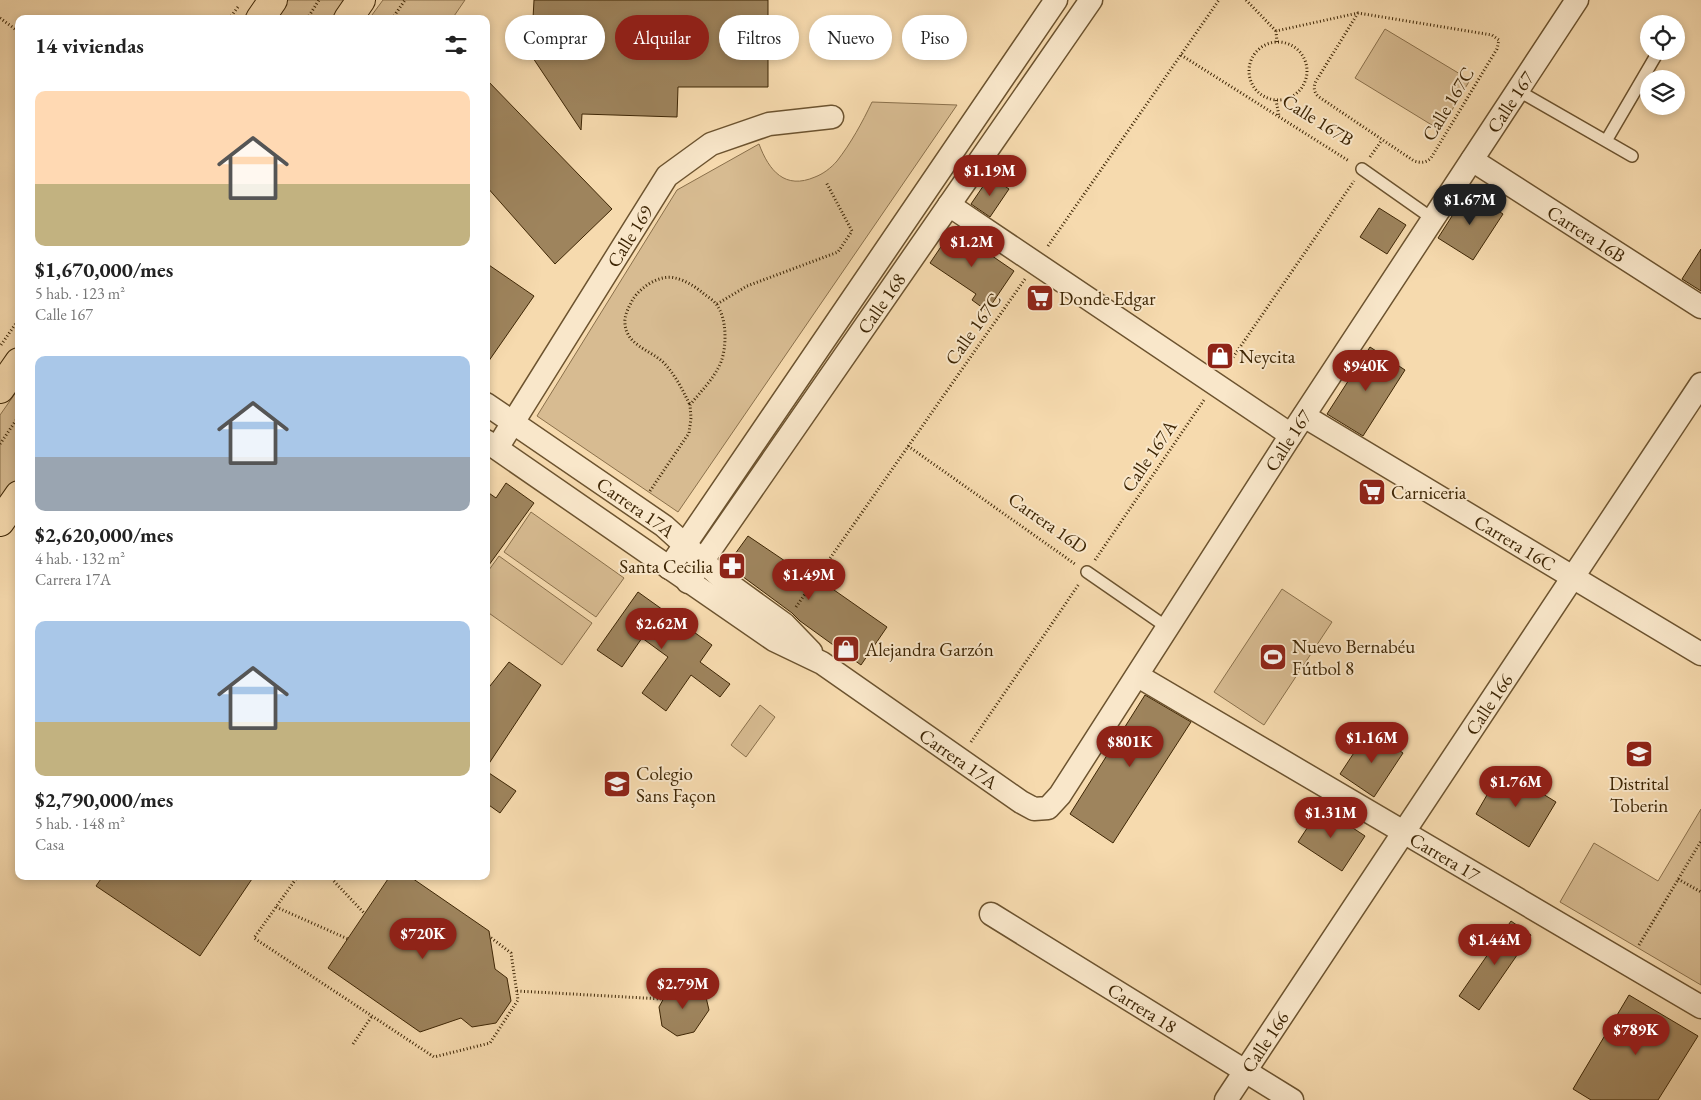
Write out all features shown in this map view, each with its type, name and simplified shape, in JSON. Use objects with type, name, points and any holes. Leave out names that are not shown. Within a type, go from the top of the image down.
[{"type":"main road","points":[[263,15],[273,0]]},
{"type":"main road","points":[[351,15],[361,0]]},
{"type":"main road","points":[[0,389],[15,368]]},
{"type":"main road","points":[[0,522],[15,501]]},
{"type":"street","name":"Calle 168","points":[[668,568],[1056,0]]},
{"type":"street","name":"Calle 168","points":[[688,582],[1091,0]]},
{"type":"street","name":"Calle 167","points":[[1021,802],[1034,809],[1048,808],[1060,795],[1304,416],[1577,0]]},
{"type":"street","name":"Calle 169","points":[[492,444],[514,423],[667,176],[711,144],[770,124],[832,118]]},
{"type":"street","name":"Carrera 16B","points":[[1472,160],[1701,307]]},
{"type":"street","points":[[948,205],[1292,435]]},
{"type":"street","name":"Calle 166","points":[[1226,1100],[1701,384]]},
{"type":"street","name":"Carrera 17A","points":[[490,407],[664,526],[726,582],[784,624],[822,663]]},
{"type":"street","name":"Carrera 16C","points":[[1304,416],[1701,654]]},
{"type":"street","name":"Carrera 17A","points":[[492,444],[688,582],[774,640],[822,663],[1021,802]]},
{"type":"street","name":"Carrera 17","points":[[1138,676],[1701,1007]]},
{"type":"street","name":"Carrera 18","points":[[992,914],[1292,1100]]},
{"type":"lane","points":[[1606,141],[1653,60]]},
{"type":"lane","points":[[1517,90],[1632,156]]},
{"type":"lane","name":"Calle 167B","points":[[1362,169],[1433,219]]},
{"type":"lane","name":"Carrera 16D","points":[[1087,572],[1168,628]]},
{"type":"path","points":[[232,15],[242,0]]},
{"type":"path","points":[[310,15],[320,0]]},
{"type":"path","points":[[395,15],[405,0]]},
{"type":"path","name":"Calle 167C","points":[[784,624],[1219,0]]},
{"type":"path","points":[[1246,0],[1276,31],[1277,42]]},
{"type":"path","name":"Calle 167C","points":[[1276,31],[1358,13],[1492,35],[1499,40],[1497,49],[1431,158],[1425,162],[1414,161],[1319,98],[1314,92],[1316,81],[1358,13]]},
{"type":"path","points":[[0,18],[15,29]]},
{"type":"path","points":[[1277,42],[1285,42],[1300,51],[1307,66],[1307,75],[1299,91],[1284,99],[1276,100],[1267,98],[1254,87],[1250,79],[1249,70],[1254,54],[1268,44],[1277,42]]},
{"type":"path","name":"Calle 167B","points":[[1181,55],[1362,169]]},
{"type":"path","points":[[1276,100],[1279,116]]},
{"type":"path","name":"Calle 167A","points":[[959,759],[1362,169]]},
{"type":"path","points":[[717,304],[747,286],[838,252],[852,231],[826,182]]},
{"type":"path","points":[[648,494],[688,433],[691,418],[690,404],[679,381],[662,361],[638,346],[630,336],[625,324],[627,310],[636,294],[650,282],[673,277],[696,287],[717,304],[725,323],[725,345],[721,361],[713,378],[690,404]]},
{"type":"path","points":[[0,346],[15,325]]},
{"type":"path","points":[[0,444],[15,422]]},
{"type":"path","name":"Carrera 16D","points":[[908,446],[1087,572]]},
{"type":"path","points":[[1638,947],[1701,840]]},
{"type":"path","points":[[1678,879],[1701,892]]},
{"type":"path","points":[[295,880],[254,938],[434,1057],[490,1043],[518,1000],[511,953],[490,938]]},
{"type":"path","points":[[332,880],[365,914]]},
{"type":"path","points":[[276,907],[348,939]]},
{"type":"path","points":[[516,991],[663,999]]},
{"type":"path","points":[[353,1044],[372,1016]]},
{"type":"shaded area","points":[[288,0],[349,0],[339,15],[278,15]]},
{"type":"shaded area","points":[[383,0],[465,0],[455,15],[372,15]]},
{"type":"shaded area","points":[[1385,29],[1470,80],[1440,130],[1355,78]]},
{"type":"shaded area","points":[[872,102],[957,105],[678,512],[537,416],[677,190],[759,144],[773,170],[780,176],[795,181],[818,176],[837,161],[856,133]]},
{"type":"shaded area","points":[[15,394],[15,482],[0,503],[0,415]]},
{"type":"shaded area","points":[[531,512],[624,578],[596,617],[504,552]]},
{"type":"shaded area","points":[[499,556],[592,623],[562,665],[490,614],[490,568]]},
{"type":"shaded area","name":"Nuevo Bernabéu Fútbol 8","points":[[1282,589],[1332,622],[1264,725],[1214,692]]},
{"type":"shaded area","points":[[760,705],[775,717],[746,757],[731,745]]},
{"type":"shaded area","points":[[1701,809],[1701,985],[1560,902],[1594,843],[1658,881]]},
{"type":"building","points":[[534,0],[768,0],[768,15],[719,15],[719,60],[768,60],[768,87],[678,87],[677,117],[582,114],[581,130],[534,60],[605,60],[605,15],[533,15]]},
{"type":"building","points":[[490,83],[612,209],[555,264],[490,191]]},
{"type":"building","points":[[990,176],[1009,189],[990,217],[971,204]]},
{"type":"building","points":[[1468,191],[1503,214],[1473,260],[1438,238]]},
{"type":"building","points":[[1379,208],[1406,225],[1387,254],[1360,237]]},
{"type":"building","points":[[953,229],[1014,271],[987,311],[972,300],[976,294],[930,263]]},
{"type":"building","points":[[1701,249],[1701,291],[1682,279]]},
{"type":"building","points":[[490,266],[534,296],[490,359]]},
{"type":"building","points":[[1370,347],[1405,370],[1363,436],[1327,414]]},
{"type":"building","points":[[506,483],[534,503],[490,564],[490,494],[496,498]]},
{"type":"building","points":[[748,536],[822,586],[824,583],[887,627],[861,665],[727,565]]},
{"type":"building","points":[[638,592],[712,645],[700,662],[730,684],[720,697],[691,675],[666,711],[642,693],[668,657],[642,638],[622,667],[597,650]]},
{"type":"building","points":[[509,662],[541,685],[490,762],[490,686]]},
{"type":"building","points":[[1145,695],[1191,722],[1113,843],[1070,814]]},
{"type":"building","points":[[1369,730],[1403,753],[1374,797],[1340,774]]},
{"type":"building","points":[[1502,769],[1556,802],[1529,847],[1476,814]]},
{"type":"building","points":[[490,774],[516,791],[500,813],[490,806]]},
{"type":"building","points":[[1321,807],[1365,836],[1342,871],[1298,842]]},
{"type":"building","points":[[100,880],[251,880],[200,956],[96,886]]},
{"type":"building","points":[[387,880],[415,880],[489,931],[495,969],[507,978],[511,1001],[496,1023],[472,1027],[461,1018],[420,1032],[328,968]]},
{"type":"building","points":[[1511,921],[1531,935],[1479,1010],[1459,996]]},
{"type":"building","points":[[691,985],[705,993],[709,1010],[694,1032],[677,1036],[662,1026],[659,1007],[670,987]]},
{"type":"building","points":[[1629,995],[1698,1036],[1658,1100],[1591,1100],[1573,1089]]},
{"type":"place","name":"Donde Edgar","points":[[1040,298]]},
{"type":"place","name":"Neycita","points":[[1220,356]]},
{"type":"place","name":"Carniceria","points":[[1372,492]]},
{"type":"place","name":"Santa Cecilia","points":[[732,566]]},
{"type":"place","name":"Alejandra Garzón","points":[[846,649]]},
{"type":"place","name":"Nuevo Bernabéu Fútbol 8","points":[[1273,657]]},
{"type":"place","name":"Distrital Toberin","points":[[1639,754]]},
{"type":"place","name":"Colegio Sans Façon","points":[[617,784]]}]
